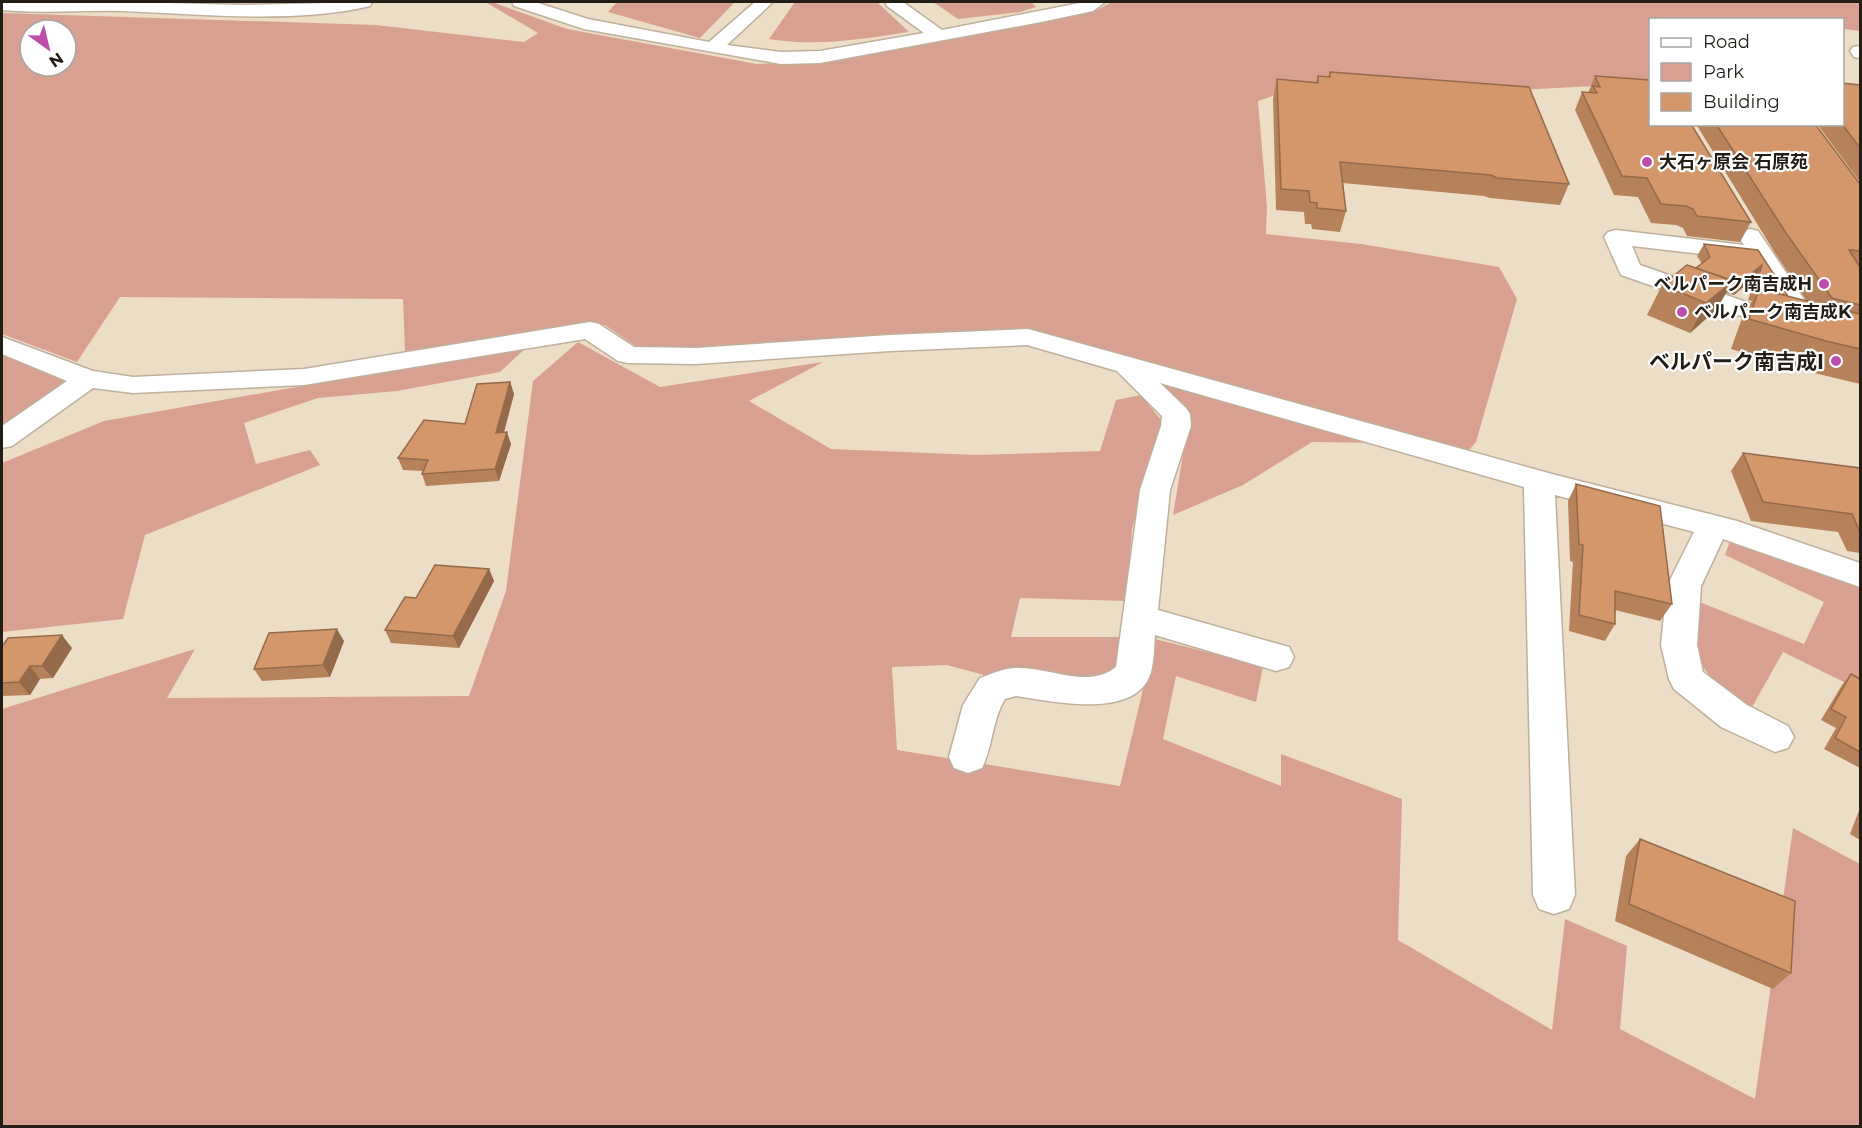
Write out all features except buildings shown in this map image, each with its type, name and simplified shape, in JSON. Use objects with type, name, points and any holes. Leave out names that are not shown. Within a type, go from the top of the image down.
[{"type":"street","points":[[2,6],[31,8],[112,6],[253,12],[304,5],[364,2]]},
{"type":"street","points":[[520,2],[584,24],[781,58],[820,57],[939,36],[1087,7],[1097,2]]},
{"type":"street","points":[[713,48],[765,2]]},
{"type":"street","points":[[893,2],[939,36]]},
{"type":"street","points":[[1737,214],[1809,327]]},
{"type":"street","points":[[1761,254],[1616,237],[1630,270],[1743,309],[1860,339]]},
{"type":"street","points":[[2,345],[88,379],[133,385],[304,377],[590,330],[628,355],[696,356],[890,343],[1028,337],[1539,481],[1713,526],[1860,575]]},
{"type":"street","points":[[968,757],[982,705],[993,687],[1016,682],[1088,692],[1117,687],[1133,673],[1155,490],[1176,426],[1176,414],[1124,364]]},
{"type":"street","points":[[2,439],[88,379]]},
{"type":"street","points":[[1539,481],[1554,895]]},
{"type":"street","points":[[1713,526],[1684,586],[1679,645],[1687,678],[1734,716],[1775,737]]},
{"type":"street","points":[[1139,618],[1276,657]]},
{"type":"green space","points":[[492,2],[567,29],[757,64],[820,62],[1097,10],[1112,2],[1860,2],[1860,31],[1844,29],[1844,18],[1649,18],[1649,83],[1479,92],[1313,82],[1258,101],[1267,207],[1266,234],[1361,244],[1499,267],[1517,299],[1476,442],[1469,450],[1026,331],[704,350],[637,347],[605,325],[405,351],[403,299],[120,297],[77,362],[2,334],[2,13],[376,25],[524,42],[538,33],[487,3]]},
{"type":"green space","points":[[617,2],[735,2],[700,38],[608,12]]},
{"type":"green space","points":[[795,2],[877,2],[909,32],[822,42],[769,39]]},
{"type":"green space","points":[[933,2],[1031,2],[1036,7],[1020,12],[958,19]]},
{"type":"green space","points":[[578,342],[660,387],[823,362],[749,401],[831,449],[976,455],[1100,451],[1116,400],[1141,395],[1162,421],[1132,529],[1127,601],[1020,598],[1011,637],[1120,637],[1117,667],[1098,677],[988,676],[947,665],[892,667],[897,750],[1120,786],[1155,639],[1263,666],[1256,702],[1176,676],[1163,739],[1281,786],[1281,754],[1402,799],[1398,940],[1552,1030],[1565,919],[1627,946],[1620,1029],[1755,1099],[1793,828],[1860,864],[1860,1126],[2,1126],[2,709],[195,649],[167,698],[469,696],[506,591],[533,381]]},
{"type":"green space","points":[[528,346],[500,372],[397,391],[318,398],[244,423],[256,464],[310,450],[320,465],[145,535],[123,619],[2,632],[2,463],[104,421]]},
{"type":"green space","points":[[2,354],[68,381],[2,429]]},
{"type":"green space","points":[[1138,371],[1381,443],[1312,442],[1243,485],[1173,515],[1188,425]]},
{"type":"green space","points":[[1731,538],[1860,582],[1860,690],[1783,652],[1751,709],[1717,685],[1693,654],[1697,601],[1804,644],[1824,602],[1725,555]]},
{"type":"place","name":"大石ヶ原会 石原苑","points":[[1647,162]]},
{"type":"place","name":"ベルパーク南吉成H","points":[[1824,284]]},
{"type":"place","name":"ベルパーク南吉成K","points":[[1682,312]]},
{"type":"place","name":"ベルパーク南吉成I","points":[[1836,361]]}]
